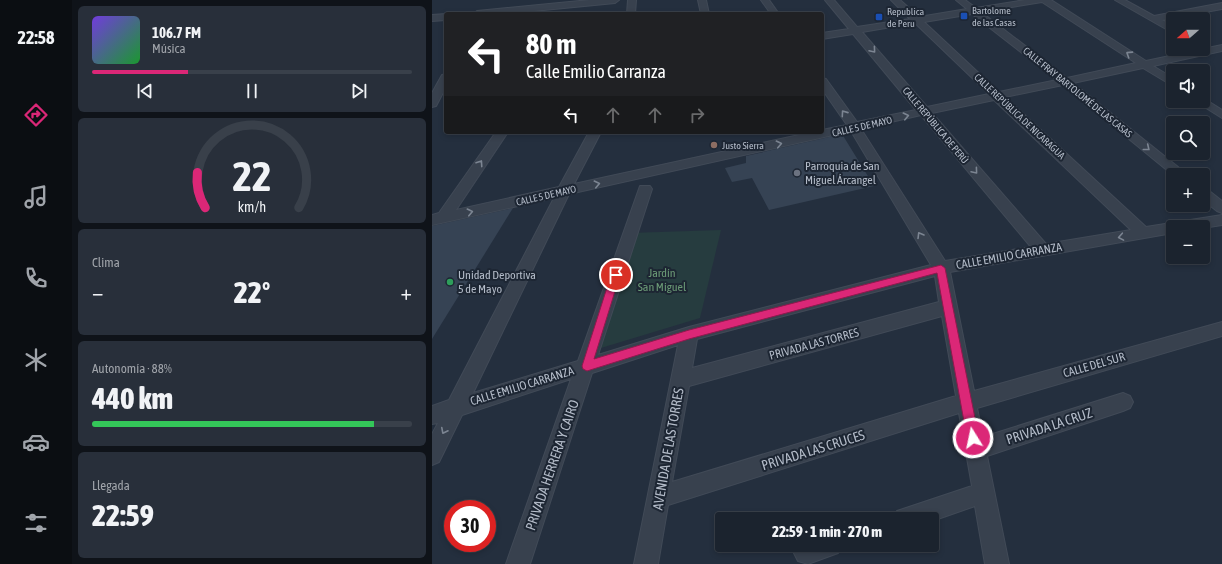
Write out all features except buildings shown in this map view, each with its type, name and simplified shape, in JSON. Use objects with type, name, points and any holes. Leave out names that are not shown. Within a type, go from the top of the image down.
[{"type":"street","points":[[479,12],[559,7],[615,0]]},
{"type":"street","points":[[631,12],[632,0]]},
{"type":"street","points":[[702,0],[705,12]]},
{"type":"street","points":[[765,0],[774,12]]},
{"type":"street","name":"CALLE REPÚBLICA DE PERÚ","points":[[829,0],[1042,250]]},
{"type":"street","name":"CALLE REPÚBLICA DE NICARAGUA","points":[[895,0],[999,96],[1143,233]]},
{"type":"street","points":[[824,29],[853,27],[914,17],[997,0]]},
{"type":"street","points":[[967,5],[1040,0]]},
{"type":"street","points":[[1045,0],[1166,78]]},
{"type":"street","points":[[1118,0],[1166,26]]},
{"type":"street","name":"CALLE FRAY BARTOLOMÉ DE LAS CASAS","points":[[967,5],[1066,82],[1172,168]]},
{"type":"street","points":[[1152,19],[1222,6]]},
{"type":"street","points":[[432,18],[444,17]]},
{"type":"street","points":[[824,35],[853,27]]},
{"type":"street","points":[[1212,48],[1222,57]]},
{"type":"street","name":"CALLE 5 DE MAYO","points":[[437,219],[855,128],[925,111],[1145,65],[1212,48]]},
{"type":"street","points":[[433,100],[444,81]]},
{"type":"street","points":[[824,84],[855,128],[941,268],[997,564]]},
{"type":"street","points":[[433,100],[444,97]]},
{"type":"street","points":[[1210,107],[1222,115]]},
{"type":"street","points":[[437,219],[501,134]]},
{"type":"street","points":[[432,455],[594,134]]},
{"type":"street","name":"PRIVADA HERRERA Y CAIRO","points":[[518,564],[587,366],[645,189]]},
{"type":"street","points":[[1210,199],[1222,208]]},
{"type":"street","points":[[1210,222],[1222,220]]},
{"type":"street","name":"CALLE EMILIO CARRANZA","points":[[432,415],[689,334],[941,268],[1166,229]]},
{"type":"street","name":"PRIVADA LAS TORRES","points":[[680,380],[948,307]]},
{"type":"street","name":"CALLE DEL SUR","points":[[966,402],[1222,329]]},
{"type":"street","name":"AVENIDA DE LAS TORRES","points":[[646,564],[689,334]]},
{"type":"street","name":"PRIVADA LAS CRUCES","points":[[659,498],[966,402]]},
{"type":"street","name":"PRIVADA LA CRUZ","points":[[975,450],[1123,402]]},
{"type":"street","points":[[926,512],[984,493]]},
{"type":"green space","name":"Jardín San Miguel","points":[[721,230],[700,318],[591,351],[629,233]]},
{"type":"place","name":"Bartolome de las Casas","points":[[964,16]]},
{"type":"place","name":"Republica de Peru","points":[[879,17]]},
{"type":"place","name":"Justo Sierra","points":[[714,145]]},
{"type":"place","name":"Parroquia de San Miguel Árcangel","points":[[797,173]]},
{"type":"place","name":"Unidad Deportiva 5 de Mayo","points":[[450,282]]},
{"type":"route","points":[[616,275],[587,366],[689,334],[941,268],[973,438]]}]
